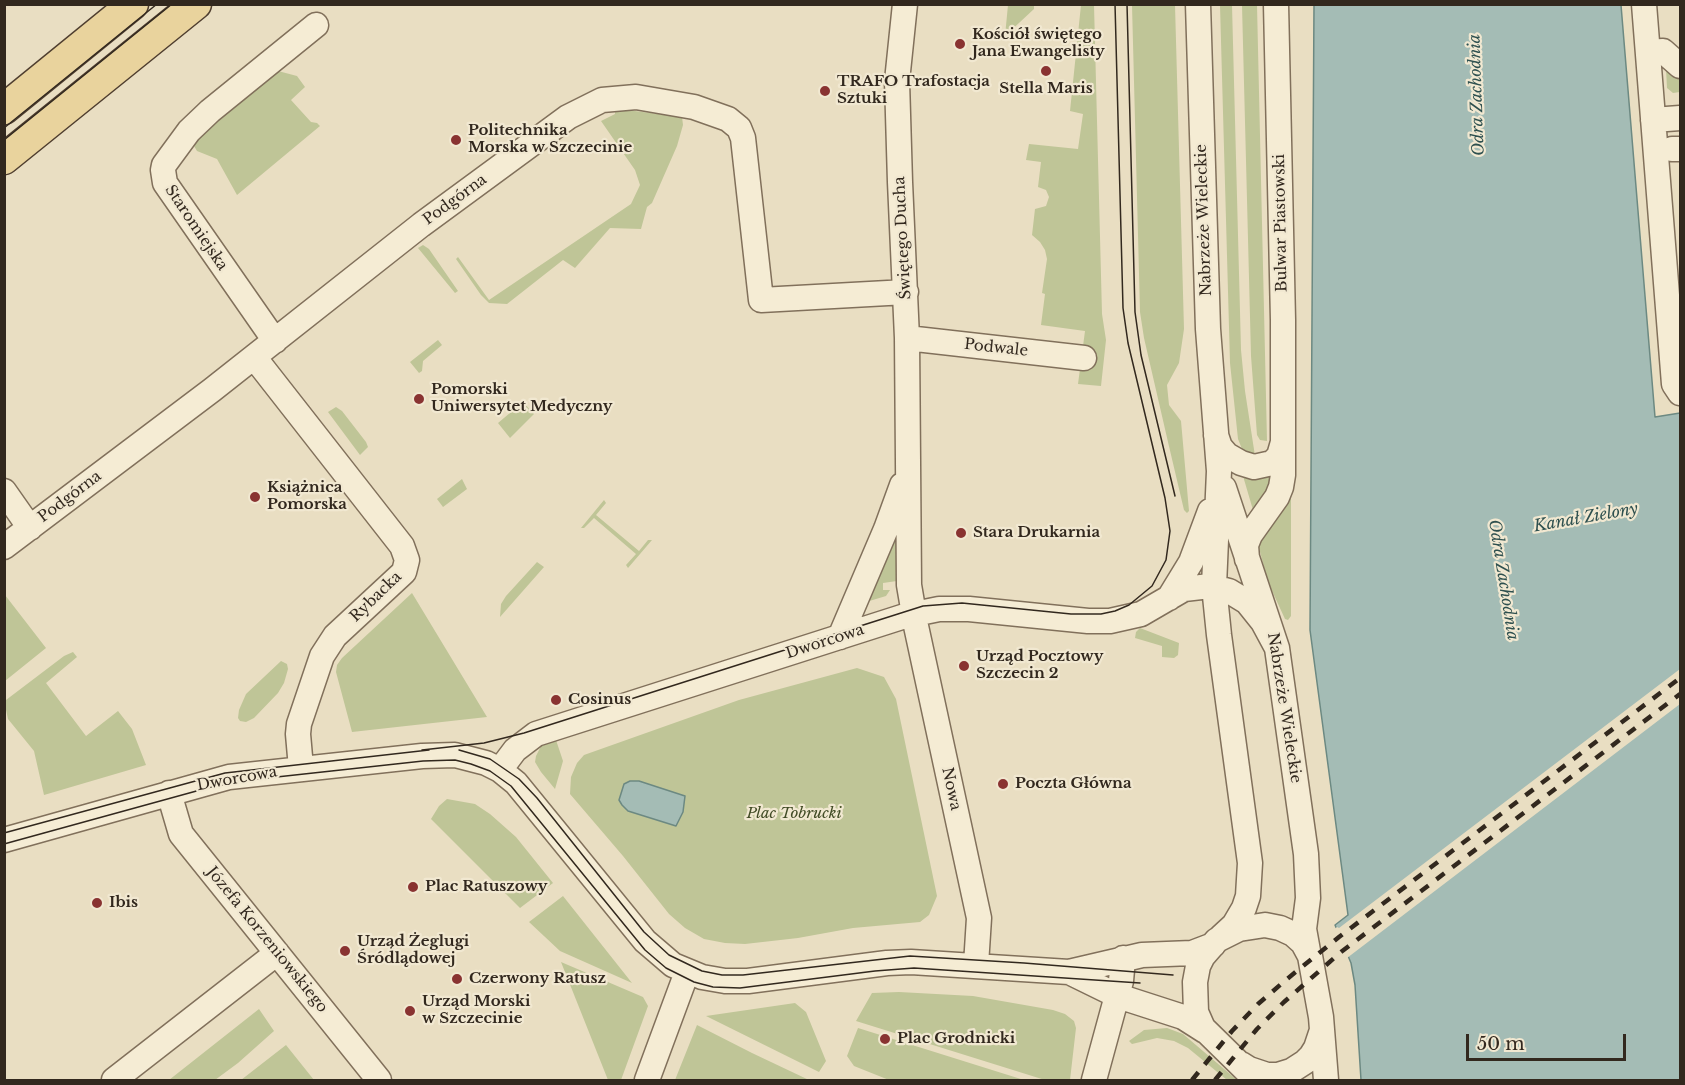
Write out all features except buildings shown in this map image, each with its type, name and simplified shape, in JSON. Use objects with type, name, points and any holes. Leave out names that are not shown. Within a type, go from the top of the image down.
[{"type":"main road","points":[[4,109],[133,4]]},
{"type":"main road","points":[[4,159],[196,4]]},
{"type":"street","name":"Świętego Ducha","points":[[905,4],[897,81],[908,338],[909,585],[914,614]]},
{"type":"street","name":"Nabrzeże Wieleckie","points":[[1198,4],[1208,329],[1219,471],[1214,586],[1218,635],[1250,868],[1248,896],[1244,908],[1234,926],[1217,941]]},
{"type":"street","name":"Bulwar Piastowski","points":[[1247,559],[1246,545],[1250,535],[1277,497],[1283,475],[1283,308],[1276,4]]},
{"type":"street","points":[[1644,4],[1653,120],[1675,320],[1674,384],[1680,393]]},
{"type":"street","name":"Staromiejska","points":[[274,340],[165,183],[163,170],[164,165],[189,131],[210,111],[316,25]]},
{"type":"street","points":[[1648,52],[1663,51],[1680,66]]},
{"type":"street","name":"Podgórna","points":[[4,547],[254,357],[395,244],[568,117],[602,100],[636,97],[694,108],[728,119],[739,128],[743,138],[761,300],[906,292]]},
{"type":"street","points":[[1653,120],[1680,118]]},
{"type":"street","name":"Podwale","points":[[908,338],[1084,358]]},
{"type":"street","name":"Rybacka","points":[[254,357],[402,546],[407,560],[404,572],[335,636],[322,656],[299,724],[301,768]]},
{"type":"street","points":[[1215,434],[1218,443],[1227,455],[1241,463],[1254,466],[1272,463],[1279,456],[1283,442]]},
{"type":"street","name":"Nabrzeże Wieleckie","points":[[1219,471],[1247,559],[1271,623],[1277,648],[1306,854],[1308,898],[1304,929],[1308,951]]},
{"type":"street","name":"Dworcowa","points":[[1169,598],[1197,549],[1213,500],[1219,471]]},
{"type":"street","name":"Świętego Ducha","points":[[840,637],[886,529],[907,472]]},
{"type":"street","points":[[4,491],[30,528]]},
{"type":"street","points":[[1214,586],[1229,591],[1247,602],[1263,622],[1277,648]]},
{"type":"street","name":"Dworcowa","points":[[4,840],[229,777],[432,755],[471,758],[500,770],[515,750],[536,735],[914,614],[939,609],[969,609],[1088,621],[1110,621],[1141,614],[1192,587],[1214,586]]},
{"type":"street","name":"Nowa","points":[[914,614],[979,918],[976,965]]},
{"type":"street","points":[[500,770],[527,795],[645,941],[664,958],[687,972],[711,979],[740,981],[892,963],[924,962],[1069,972],[1142,955],[1186,954],[1198,951],[1233,932],[1250,927],[1275,926],[1293,934],[1308,951],[1318,996],[1326,1080]]},
{"type":"street","name":"Józefa Korzeniowskiego","points":[[169,793],[181,834],[379,1080]]},
{"type":"street","name":"Dworcowa","points":[[4,830],[46,827]]},
{"type":"street","points":[[1205,1031],[1196,1012],[1195,978],[1203,956],[1217,941]]},
{"type":"street","points":[[114,1080],[277,953]]},
{"type":"street","points":[[1094,1080],[1118,996],[1123,958]]},
{"type":"street","points":[[647,1080],[687,972]]},
{"type":"street","points":[[1069,972],[1118,996],[1179,1015],[1200,1026],[1256,1080]]},
{"type":"street","points":[[1237,1061],[1263,1074],[1278,1075],[1293,1070],[1313,1053],[1321,1030]]},
{"type":"green space","points":[[1008,5],[1034,5],[1034,9],[1005,36]]},
{"type":"green space","points":[[1081,5],[1094,5],[1102,314],[1106,340],[1101,386],[1078,384],[1085,331],[1041,325],[1045,294],[1042,293],[1047,259],[1040,242],[1032,235],[1035,209],[1046,206],[1049,197],[1046,190],[1038,187],[1041,162],[1026,160],[1029,144],[1078,149],[1083,114],[1070,111]]},
{"type":"green space","points":[[1132,5],[1175,5],[1184,329],[1179,363],[1167,385],[1169,405],[1181,421],[1189,511],[1187,513],[1184,510],[1168,442],[1140,312]]},
{"type":"green space","points":[[1220,5],[1232,5],[1241,350],[1255,456],[1242,449],[1238,439],[1230,363]]},
{"type":"green space","points":[[1242,5],[1257,5],[1267,441],[1260,440],[1257,435],[1251,356]]},
{"type":"green space","points":[[1666,69],[1680,72],[1680,92],[1673,93],[1667,88]]},
{"type":"green space","points":[[278,71],[297,76],[305,87],[291,100],[311,122],[320,126],[237,195],[217,159],[197,151],[191,141]]},
{"type":"green space","points":[[627,110],[682,117],[683,125],[677,146],[652,203],[647,207],[641,229],[610,228],[575,268],[563,260],[507,304],[489,303],[456,259],[458,257],[489,300],[631,204],[640,185],[635,170],[601,121],[615,114],[615,111]]},
{"type":"green space","points":[[423,245],[429,249],[458,291],[455,293],[418,248]]},
{"type":"green space","points":[[438,340],[442,345],[423,361],[422,371],[419,373],[410,362]]},
{"type":"green space","points":[[523,402],[534,414],[510,438],[498,423]]},
{"type":"green space","points":[[336,407],[342,411],[366,442],[368,447],[360,455],[328,412]]},
{"type":"green space","points":[[1271,475],[1274,484],[1253,510],[1243,476]]},
{"type":"green space","points":[[462,479],[467,489],[443,507],[437,499]]},
{"type":"green space","points":[[1291,491],[1291,616],[1288,620],[1285,619],[1268,582],[1258,544]]},
{"type":"green space","points":[[604,500],[606,503],[596,515],[639,551],[648,540],[652,540],[628,568],[626,565],[636,554],[594,518],[584,528],[581,528]]},
{"type":"green space","points":[[897,534],[897,581],[883,583],[883,590],[890,590],[886,596],[866,602],[890,535]]},
{"type":"green space","points":[[537,562],[544,567],[500,617],[501,604],[506,596]]},
{"type":"green space","points":[[412,593],[487,717],[352,732],[336,672],[337,665]]},
{"type":"green space","points":[[5,595],[46,648],[5,681]]},
{"type":"green space","points":[[1140,628],[1179,643],[1178,655],[1174,658],[1162,657],[1162,646],[1135,638]]},
{"type":"green space","points":[[73,652],[77,657],[46,683],[86,736],[118,711],[132,729],[146,765],[44,795],[34,751],[8,719],[6,700],[64,656]]},
{"type":"green space","points":[[281,661],[287,664],[288,669],[278,693],[254,718],[246,722],[240,721],[239,710],[246,694]]},
{"type":"green space","name":"Plac Tobrucki","points":[[857,668],[884,677],[896,699],[937,896],[929,915],[920,922],[853,928],[798,938],[745,944],[704,939],[685,928],[669,914],[570,794],[571,777],[577,763],[584,755],[739,700]]},
{"type":"green space","points":[[556,740],[563,761],[555,789],[535,762],[541,746]]},
{"type":"green space","points":[[447,799],[475,804],[490,814],[516,837],[553,883],[520,908],[431,819],[439,806]]},
{"type":"green space","points":[[563,896],[632,983],[560,951],[529,922]]},
{"type":"green space","points":[[561,962],[643,997],[648,1006],[621,1080],[608,1080]]},
{"type":"green space","points":[[899,992],[973,996],[1065,1014],[1074,1021],[1076,1028],[1070,1080],[1045,1080],[856,1021],[872,993]]},
{"type":"green space","points":[[795,1003],[806,1012],[826,1061],[819,1072],[706,1016]]},
{"type":"green space","points":[[259,1009],[274,1031],[238,1063],[215,1080],[169,1080]]},
{"type":"green space","points":[[697,1025],[752,1053],[809,1080],[675,1080]]},
{"type":"green space","points":[[858,1028],[1024,1080],[889,1080],[854,1066],[847,1056]]},
{"type":"green space","points":[[1167,1028],[1183,1034],[1237,1080],[1227,1080],[1188,1048],[1174,1041],[1157,1038],[1132,1044],[1129,1041],[1144,1030]]},
{"type":"green space","points":[[286,1045],[314,1080],[241,1080]]},
{"type":"water","points":[[1314,5],[1621,5],[1655,417],[1680,413],[1680,1080],[1361,1080],[1355,985],[1351,963],[1335,925],[1348,915],[1310,630]]},
{"type":"water","points":[[639,781],[685,796],[683,812],[676,826],[628,811],[619,800],[624,784]]},
{"type":"pier","points":[[1680,669],[1680,704],[1347,958],[1346,962],[1333,930],[1339,928]]},
{"type":"tram line","points":[[4,128],[157,4]]},
{"type":"tram line","points":[[4,140],[172,4]]},
{"type":"tram line","points":[[422,750],[484,743],[524,733],[923,606],[962,603],[1071,614],[1101,614],[1129,605],[1152,586],[1166,560],[1170,531],[1165,498],[1128,343],[1123,308],[1115,4]]},
{"type":"tram line","points":[[1127,4],[1135,312],[1141,355],[1175,496]]},
{"type":"tram line","points":[[4,833],[225,773],[429,750]]},
{"type":"tram line","points":[[459,750],[490,759],[519,779],[537,798],[644,932],[669,955],[702,971],[722,975],[743,975],[910,956],[1173,975]]},
{"type":"tram line","points":[[4,844],[240,781],[423,761],[455,760],[490,771],[511,786],[645,950],[666,968],[694,982],[713,987],[740,988],[914,968],[1140,983]]},
{"type":"railway","points":[[1192,1080],[1232,1031],[1287,979],[1680,678]]},
{"type":"railway","points":[[1215,1080],[1257,1029],[1341,952],[1680,694]]},
{"type":"place","name":"Kościół świętego Jana Ewangelisty","points":[[960,44]]},
{"type":"place","name":"Stella Maris","points":[[1046,71]]},
{"type":"place","name":"TRAFO Trafostacja Sztuki","points":[[825,91]]},
{"type":"place","name":"Politechnika Morska w Szczecinie","points":[[456,140]]},
{"type":"place","name":"Pomorski Uniwersytet Medyczny","points":[[419,399]]},
{"type":"place","name":"Książnica Pomorska","points":[[255,497]]},
{"type":"place","name":"Stara Drukarnia","points":[[961,533]]},
{"type":"place","name":"Urząd Pocztowy Szczecin 2","points":[[964,666]]},
{"type":"place","name":"Cosinus","points":[[556,700]]},
{"type":"place","name":"Poczta Główna","points":[[1003,784]]},
{"type":"place","name":"Plac Ratuszowy","points":[[413,887]]},
{"type":"place","name":"Ibis","points":[[97,903]]},
{"type":"place","name":"Urząd Żeglugi Śródlądowej","points":[[345,951]]},
{"type":"place","name":"Czerwony Ratusz","points":[[457,979]]},
{"type":"place","name":"Urząd Morski w Szczecinie","points":[[410,1011]]},
{"type":"place","name":"Plac Grodnicki","points":[[885,1039]]},
{"type":"water label","name":"Odra Zachodnia","points":[[1477,95]]},
{"type":"water label","name":"Kanał Zielony","points":[[1586,518]]},
{"type":"water label","name":"Odra Zachodnia","points":[[1503,580]]}]
